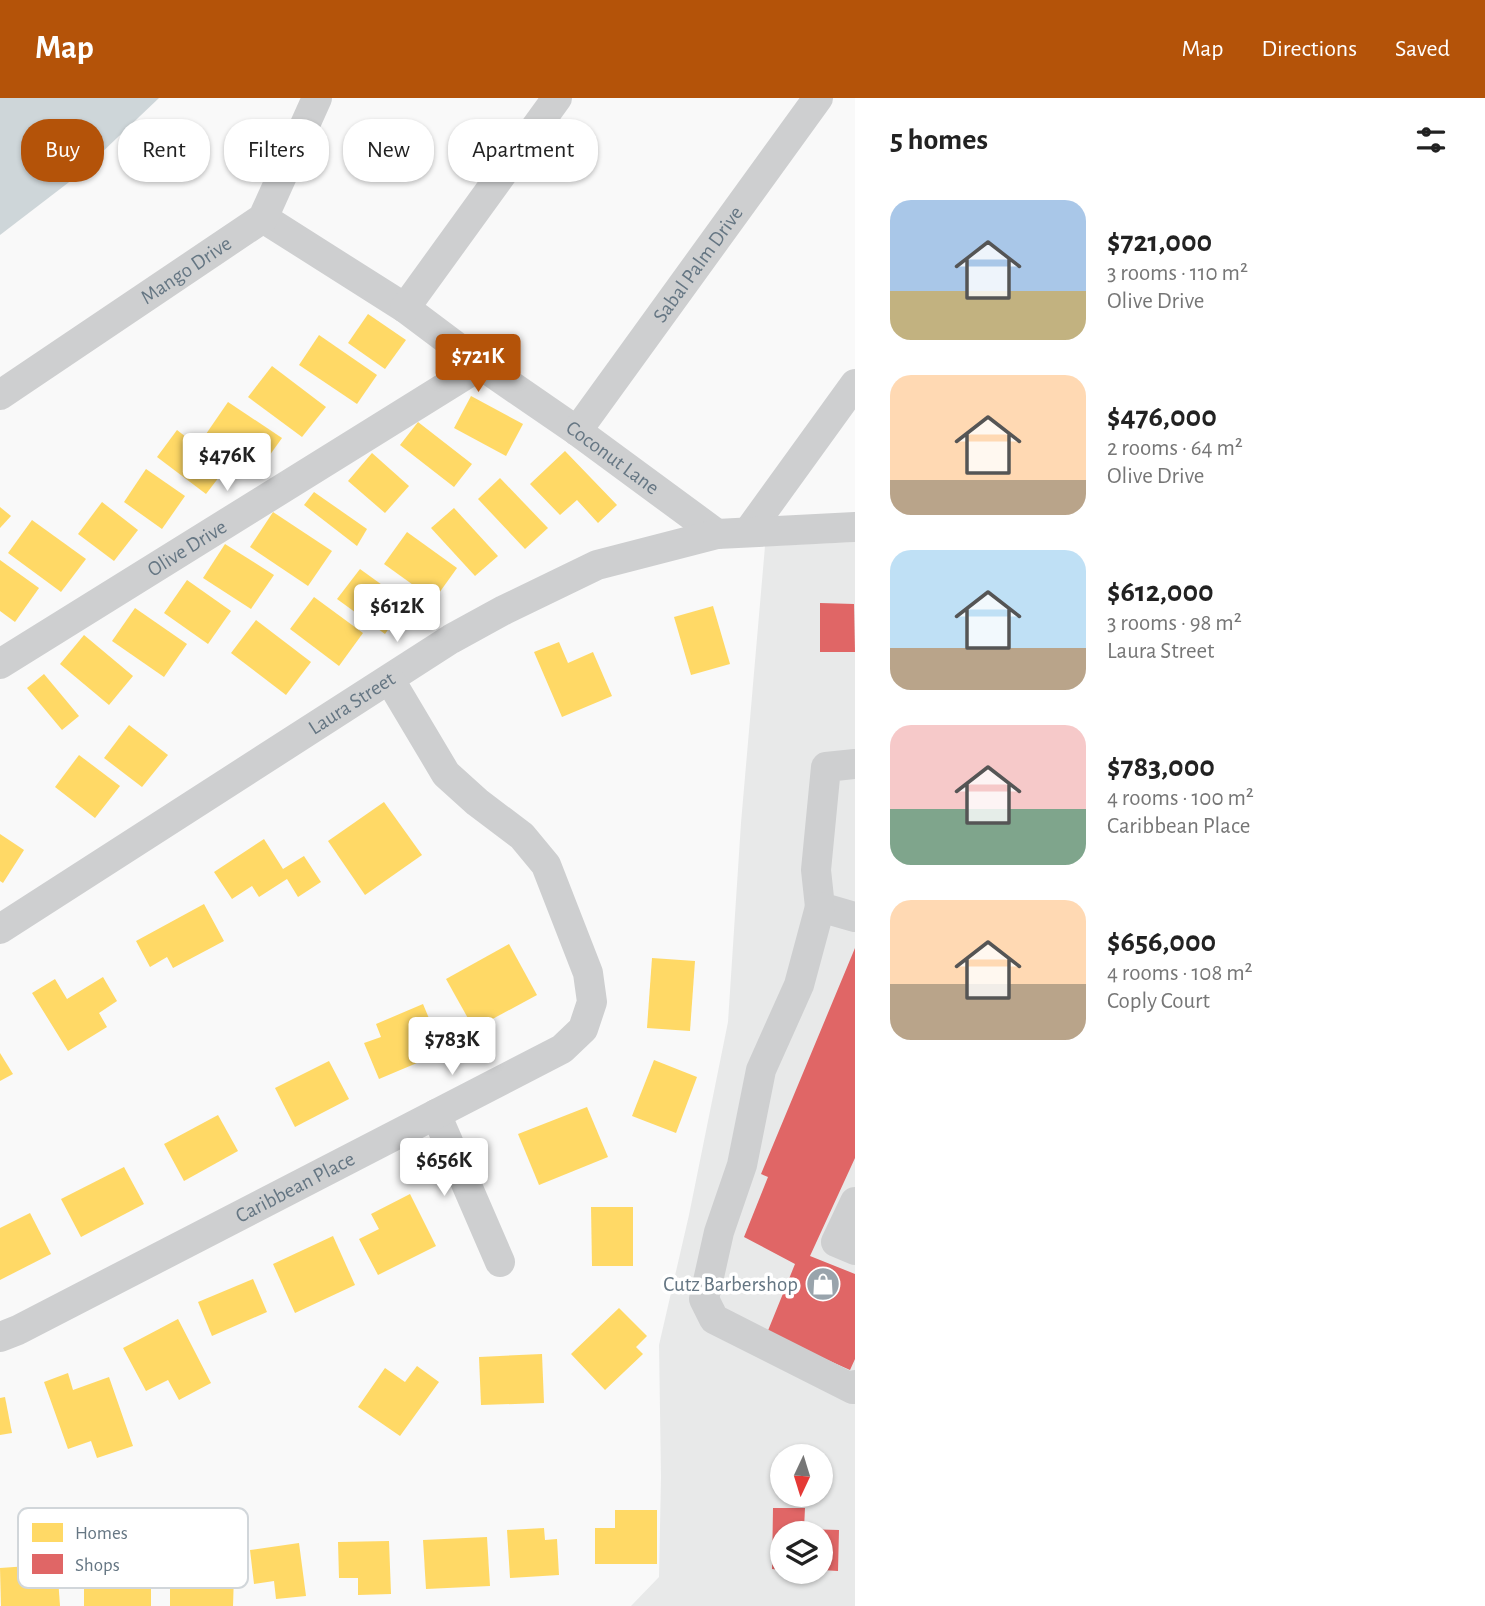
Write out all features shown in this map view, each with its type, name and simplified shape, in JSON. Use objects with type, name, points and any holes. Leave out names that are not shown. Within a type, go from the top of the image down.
[{"type":"street","points":[[263,218],[317,98]]},
{"type":"street","points":[[405,308],[557,98]]},
{"type":"street","name":"Sabal Palm Drive","points":[[577,431],[818,98]]},
{"type":"street","name":"Coconut Lane","points":[[263,218],[405,308],[717,534]]},
{"type":"street","name":"Mango Drive","points":[[0,395],[263,218]]},
{"type":"street","name":"Olive Drive","points":[[0,664],[481,365]]},
{"type":"street","points":[[748,531],[855,384]]},
{"type":"street","name":"Laura Street","points":[[0,929],[451,639],[597,565],[717,534],[855,527]]},
{"type":"street","name":"Caribbean Place","points":[[0,1337],[562,1049],[583,1029],[592,1002],[588,973],[546,864],[522,836],[477,802],[446,774],[390,680]]},
{"type":"street","points":[[855,764],[826,767],[816,870],[820,907],[799,985],[761,1070],[742,1165],[719,1232],[704,1299],[714,1319],[853,1389],[855,1385]]},
{"type":"street","points":[[820,907],[855,917]]},
{"type":"street","points":[[436,1114],[499,1262]]},
{"type":"street","points":[[855,1202],[836,1242],[855,1250]]},
{"type":"shaded area","points":[[0,98],[159,98],[137,119],[118,119],[118,137],[104,150],[104,119],[21,119],[21,182],[69,182],[0,235]]},
{"type":"shaded area","points":[[855,542],[855,1606],[631,1606],[659,1577],[659,1345],[689,1215],[728,1022],[741,823],[765,546]]},
{"type":"building: Homes","points":[[368,314],[406,340],[385,369],[348,343]]},
{"type":"building: Homes","points":[[319,335],[377,375],[357,404],[299,365]]},
{"type":"building: Homes","points":[[272,366],[326,407],[302,437],[248,397]]},
{"type":"building: Homes","points":[[471,396],[523,424],[506,456],[454,428]]},
{"type":"building: Homes","points":[[228,402],[282,438],[259,470],[206,434]]},
{"type":"building: Homes","points":[[418,422],[472,464],[454,487],[400,445]]},
{"type":"building: Homes","points":[[177,430],[226,468],[206,494],[157,457]]},
{"type":"building: Homes","points":[[565,451],[617,505],[598,523],[577,500],[560,515],[530,484]]},
{"type":"building: Homes","points":[[372,453],[409,486],[385,513],[348,481]]},
{"type":"building: Homes","points":[[146,469],[185,496],[162,529],[124,502]]},
{"type":"building: Homes","points":[[500,478],[548,528],[525,549],[478,499]]},
{"type":"building: Homes","points":[[314,492],[367,529],[357,546],[304,505]]},
{"type":"building: Homes","points":[[102,502],[138,530],[114,561],[78,534]]},
{"type":"building: Homes","points":[[0,507],[11,516],[0,528]]},
{"type":"building: Homes","points":[[454,508],[498,556],[475,576],[431,528]]},
{"type":"building: Homes","points":[[273,512],[332,551],[308,586],[250,547]]},
{"type":"building: Homes","points":[[32,520],[86,559],[61,592],[8,553]]},
{"type":"building: Homes","points":[[407,532],[457,568],[434,600],[384,564]]},
{"type":"building: Homes","points":[[225,544],[274,575],[251,609],[203,578]]},
{"type":"building: Homes","points":[[0,560],[39,588],[15,622],[0,611]]},
{"type":"building: Homes","points":[[360,569],[407,603],[385,634],[337,599]]},
{"type":"building: Homes","points":[[187,580],[231,611],[208,644],[164,613]]},
{"type":"building: Homes","points":[[314,597],[363,633],[339,666],[290,629]]},
{"type":"building: Homes","points":[[713,606],[730,664],[691,675],[674,617]]},
{"type":"building: Homes","points":[[135,608],[187,644],[164,677],[112,641]]},
{"type":"building: Homes","points":[[256,620],[311,662],[286,695],[231,653]]},
{"type":"building: Homes","points":[[84,635],[133,676],[109,705],[60,664]]},
{"type":"building: Homes","points":[[559,642],[568,663],[593,652],[612,696],[562,717],[534,652]]},
{"type":"building: Homes","points":[[44,674],[79,716],[62,730],[27,688]]},
{"type":"building: Homes","points":[[129,725],[168,755],[142,787],[104,758]]},
{"type":"building: Homes","points":[[79,755],[120,786],[95,818],[55,787]]},
{"type":"building: Homes","points":[[384,802],[422,855],[365,895],[328,841]]},
{"type":"building: Homes","points":[[0,834],[24,850],[3,883],[0,881]]},
{"type":"building: Homes","points":[[264,839],[283,869],[304,856],[321,882],[298,897],[287,879],[259,897],[252,886],[232,899],[214,872]]},
{"type":"building: Homes","points":[[204,904],[224,941],[173,968],[167,957],[150,967],[136,941]]},
{"type":"building: Homes","points":[[509,944],[537,995],[474,1029],[446,979]]},
{"type":"building: Homes","points":[[652,958],[695,961],[690,1031],[647,1028]]},
{"type":"building: Homes","points":[[103,977],[117,1001],[99,1013],[107,1027],[68,1051],[32,993],[55,979],[67,999]]},
{"type":"building: Homes","points":[[423,1004],[443,1052],[379,1079],[364,1043],[381,1037],[376,1024]]},
{"type":"building: Homes","points":[[0,1053],[13,1074],[0,1081]]},
{"type":"building: Homes","points":[[654,1060],[697,1077],[676,1133],[632,1116]]},
{"type":"building: Homes","points":[[329,1061],[349,1099],[295,1127],[275,1088]]},
{"type":"building: Homes","points":[[587,1107],[608,1157],[539,1185],[518,1134]]},
{"type":"building: Homes","points":[[218,1115],[238,1151],[184,1181],[164,1144]]},
{"type":"building: Homes","points":[[124,1167],[144,1204],[81,1237],[61,1199]]},
{"type":"building: Homes","points":[[410,1194],[436,1246],[378,1275],[359,1239],[379,1229],[371,1214]]},
{"type":"building: Homes","points":[[591,1207],[633,1207],[633,1266],[592,1266]]},
{"type":"building: Homes","points":[[30,1213],[51,1254],[0,1280],[0,1228]]},
{"type":"building: Homes","points":[[333,1236],[355,1285],[295,1313],[273,1264]]},
{"type":"building: Homes","points":[[253,1279],[267,1312],[212,1336],[198,1302]]},
{"type":"building: Homes","points":[[619,1308],[647,1336],[636,1347],[643,1354],[605,1390],[571,1354]]},
{"type":"building: Homes","points":[[178,1319],[211,1383],[179,1400],[168,1380],[146,1391],[123,1348]]},
{"type":"building: Homes","points":[[542,1354],[544,1403],[481,1405],[479,1357]]},
{"type":"building: Homes","points":[[417,1366],[439,1382],[400,1436],[358,1407],[385,1368],[405,1382]]},
{"type":"building: Homes","points":[[68,1373],[73,1390],[109,1377],[133,1446],[97,1458],[91,1441],[68,1449],[44,1382]]},
{"type":"building: Homes","points":[[5,1397],[12,1433],[0,1435],[0,1398]]},
{"type":"building: Homes","points":[[615,1510],[657,1510],[657,1564],[595,1564],[595,1528],[615,1528]]},
{"type":"building: Homes","points":[[544,1528],[545,1540],[557,1539],[559,1575],[510,1578],[507,1530]]},
{"type":"building: Homes","points":[[487,1537],[490,1586],[426,1589],[423,1540]]},
{"type":"building: Homes","points":[[389,1541],[391,1594],[358,1595],[358,1578],[339,1578],[338,1542]]},
{"type":"building: Homes","points":[[299,1543],[306,1596],[276,1599],[274,1581],[254,1584],[250,1550]]},
{"type":"building: Homes","points":[[18,1567],[18,1588],[59,1588],[60,1606],[1,1606],[0,1568]]},
{"type":"building: Homes","points":[[84,1588],[151,1588],[151,1606],[84,1606]]},
{"type":"building: Homes","points":[[170,1588],[234,1588],[233,1606],[170,1606]]},
{"type":"building: Shops","points":[[820,603],[854,604],[855,652],[820,652]]},
{"type":"building: Shops","points":[[855,948],[855,1158],[810,1256],[855,1274],[855,1359],[850,1370],[767,1333],[795,1264],[744,1237],[768,1177],[761,1174]]},
{"type":"building: Shops","points":[[773,1508],[805,1508],[804,1521],[773,1521]]},
{"type":"building: Shops","points":[[833,1530],[839,1530],[838,1571],[833,1571]]},
{"type":"place","name":"Cutz Barbershop","points":[[823,1284]]}]
